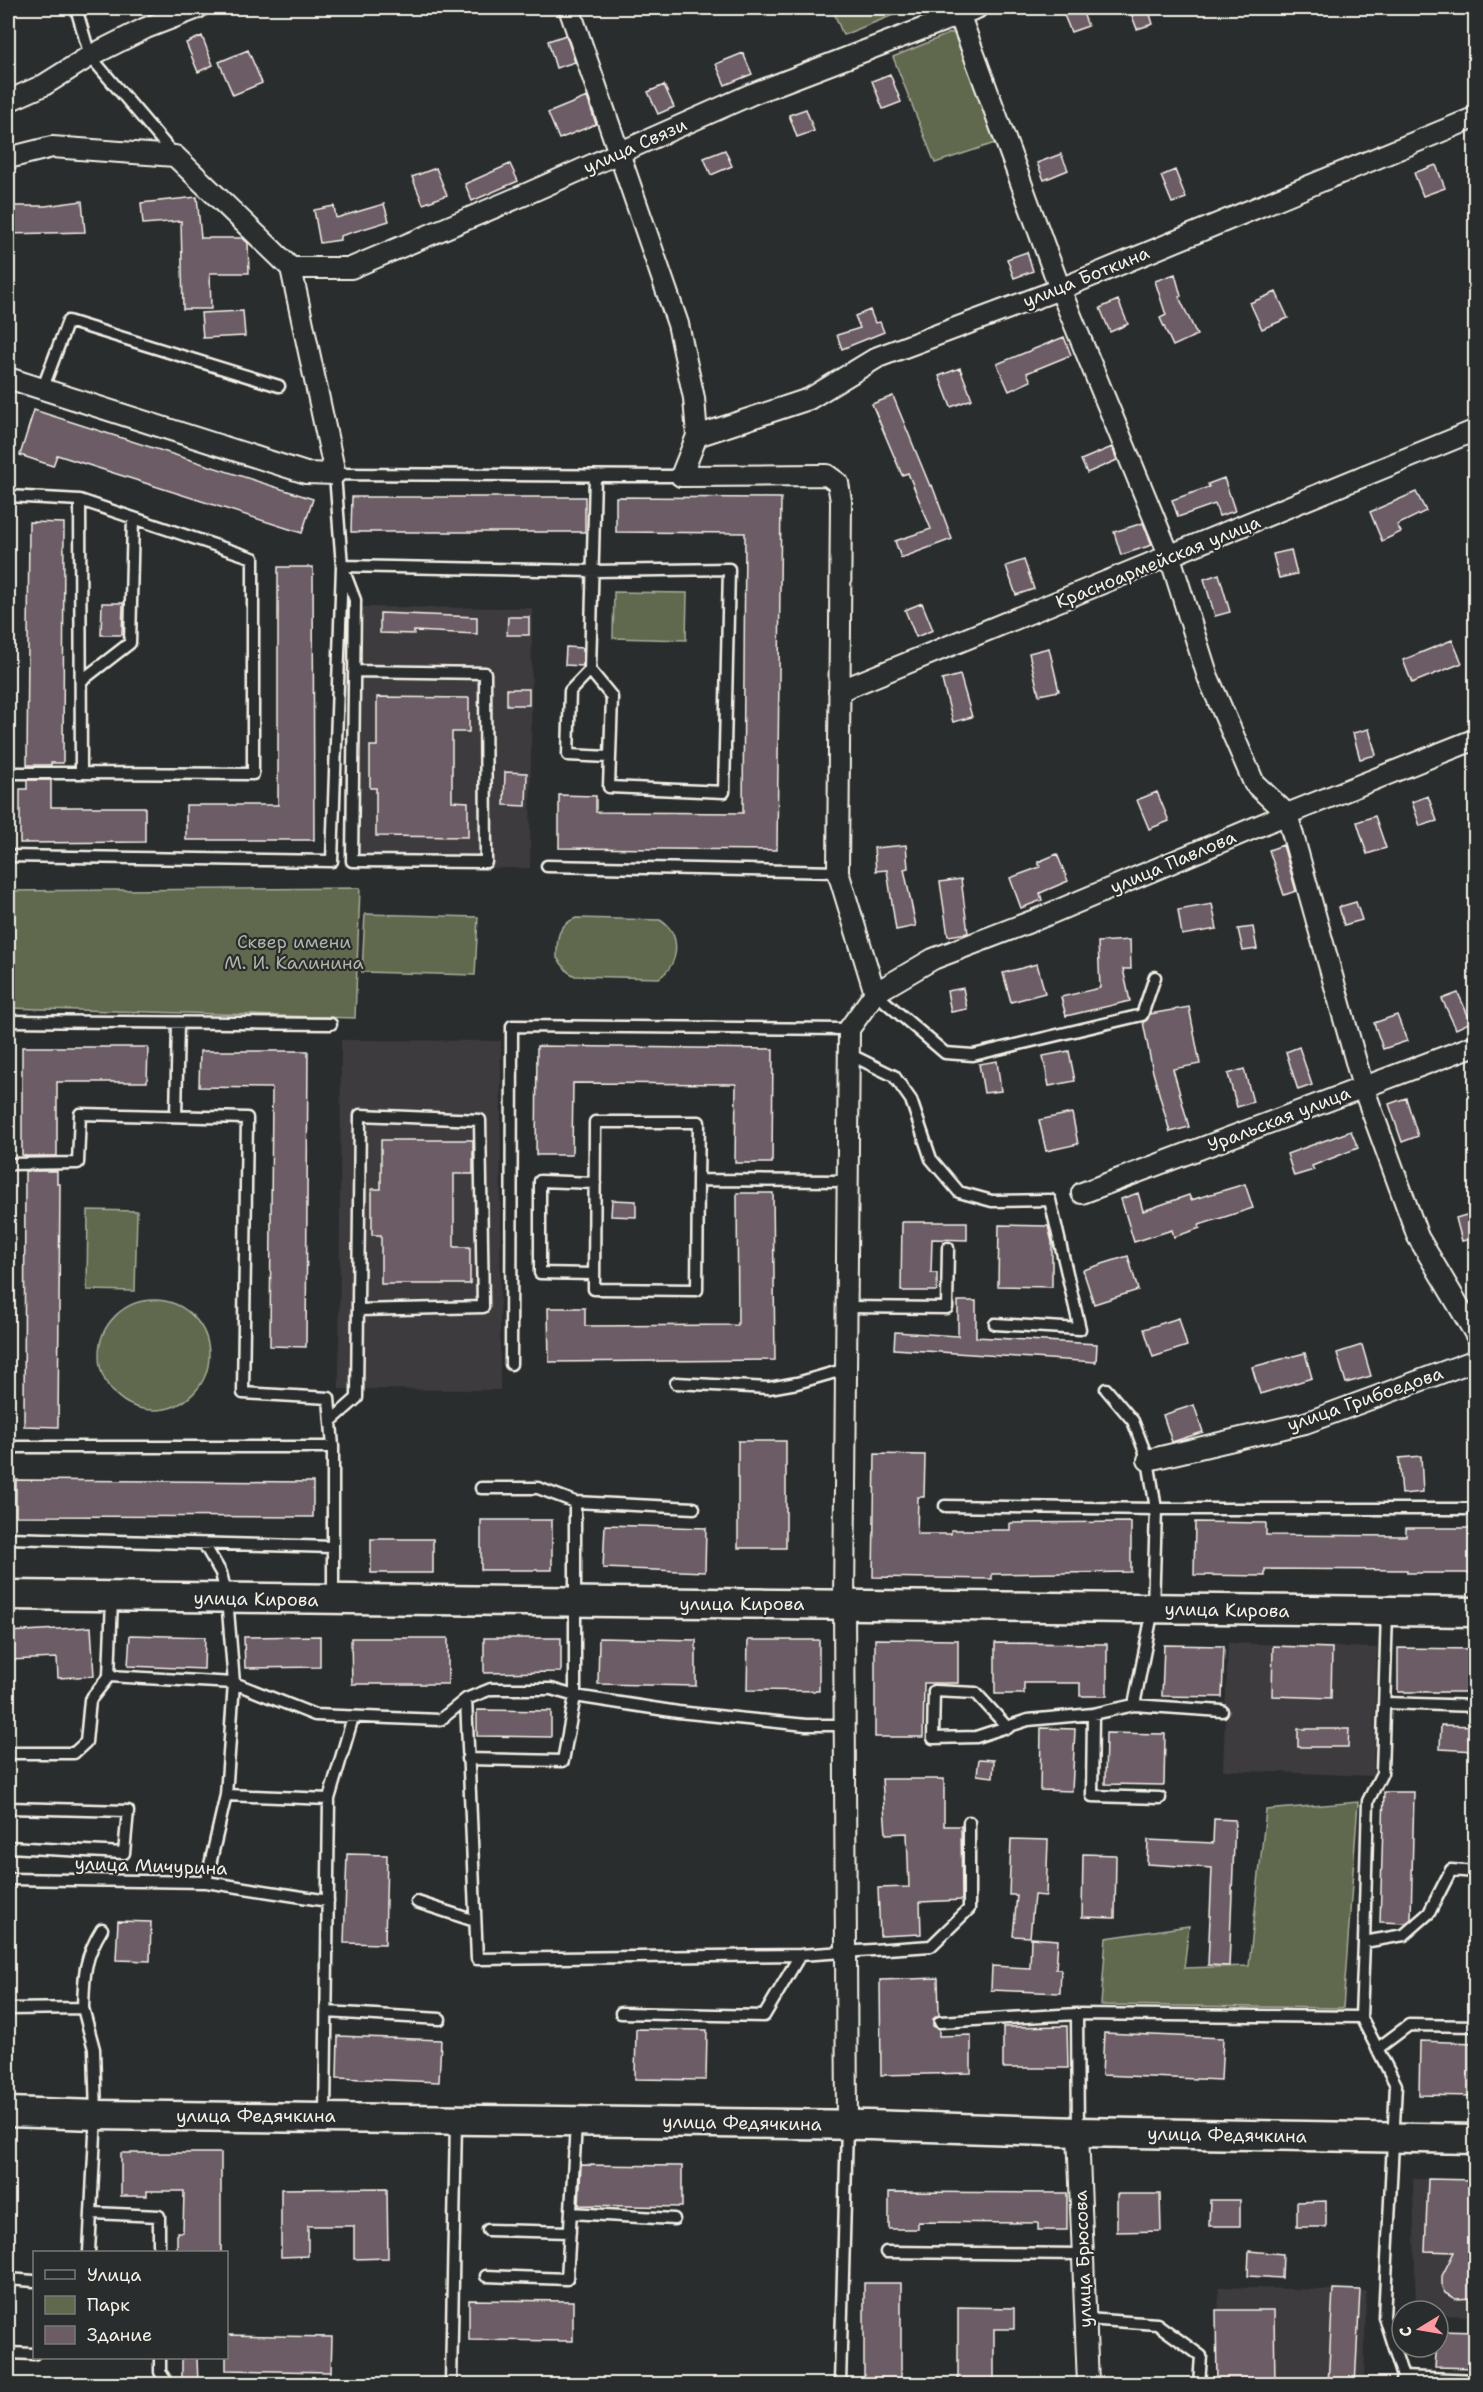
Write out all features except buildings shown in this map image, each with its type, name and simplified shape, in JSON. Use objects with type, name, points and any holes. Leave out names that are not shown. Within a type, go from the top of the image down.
[{"type":"street","points":[[8,101],[44,85],[90,56],[146,28],[198,8]]},
{"type":"street","points":[[570,8],[678,324],[694,398],[697,436],[681,476],[827,474],[838,483],[842,501],[838,872],[875,993],[849,1029],[844,1604],[847,2125]]},
{"type":"street","points":[[964,10],[1060,289],[1170,557],[1208,677],[1254,783],[1287,814],[1363,1088],[1418,1237],[1476,1335]]},
{"type":"street","name":"улица Связи","points":[[291,268],[351,268],[753,94],[964,10]]},
{"type":"street","name":"улица Боткина","points":[[697,436],[808,399],[879,357],[1060,289],[1476,117]]},
{"type":"street","points":[[8,158],[52,147],[175,156],[291,268],[335,474],[306,473],[8,378]]},
{"type":"street","name":"Красноармейская улица","points":[[839,691],[1476,430]]},
{"type":"street","name":"улица Павлова","points":[[875,993],[933,959],[1035,920],[1287,814],[1476,739]]},
{"type":"street","name":"Уральская улица","points":[[1082,1193],[1476,1045]]},
{"type":"street","name":"улица Грибоедова","points":[[1148,1460],[1305,1423],[1476,1360]]},
{"type":"street","name":"улица Кирова","points":[[8,1595],[1476,1612]]},
{"type":"street","name":"улица Федячкина","points":[[8,2112],[576,2120],[847,2125],[1078,2133],[1476,2139]]},
{"type":"street","name":"улица Брюсова","points":[[1078,2133],[1088,2385]]},
{"type":"lane","points":[[76,8],[90,56],[175,156]]},
{"type":"lane","points":[[42,390],[68,321],[279,386]]},
{"type":"lane","points":[[8,856],[332,861],[342,566],[335,474],[681,476]]},
{"type":"lane","points":[[342,566],[593,571],[729,569],[724,792],[609,787],[612,697],[590,670],[593,571],[595,476]]},
{"type":"lane","points":[[8,496],[80,500],[253,558],[253,774],[8,773]]},
{"type":"lane","points":[[80,500],[81,773]]},
{"type":"lane","points":[[81,681],[130,643],[133,518]]},
{"type":"lane","points":[[342,566],[355,600],[354,671],[352,861],[486,862],[485,673],[354,671]]},
{"type":"lane","points":[[590,670],[570,691],[568,755],[609,757]]},
{"type":"lane","points":[[547,866],[838,872]]},
{"type":"lane","points":[[875,993],[945,1053],[973,1055],[1142,1015],[1155,977]]},
{"type":"lane","points":[[8,1022],[331,1024]]},
{"type":"lane","points":[[176,1116],[178,1023]]},
{"type":"lane","points":[[511,1364],[512,1026],[849,1029]]},
{"type":"lane","points":[[849,1054],[894,1076],[912,1100],[931,1159],[958,1192],[992,1201],[1050,1200],[1080,1329],[995,1324]]},
{"type":"lane","points":[[8,1164],[78,1163],[80,1114],[247,1118],[243,1393],[329,1398],[333,1447],[333,1600]]},
{"type":"lane","points":[[331,1421],[357,1398],[360,1115],[480,1120],[483,1307],[358,1310]]},
{"type":"lane","points":[[595,1122],[699,1122],[698,1180],[697,1290],[594,1289],[595,1122]]},
{"type":"lane","points":[[698,1180],[848,1181]]},
{"type":"lane","points":[[594,1274],[540,1273],[540,1181],[595,1183]]},
{"type":"lane","points":[[847,1307],[947,1308],[948,1248]]},
{"type":"lane","points":[[676,1383],[770,1388],[846,1369]]},
{"type":"lane","points":[[1106,1389],[1132,1421],[1148,1460],[1156,1509],[1153,1609],[1134,1705]]},
{"type":"lane","points":[[8,1447],[333,1447]]},
{"type":"lane","points":[[481,1488],[538,1488],[575,1502],[694,1508]]},
{"type":"lane","points":[[467,1759],[563,1761],[575,1696],[575,1502]]},
{"type":"lane","points":[[945,1506],[1156,1509],[1476,1509]]},
{"type":"lane","points":[[8,1538],[333,1547]]},
{"type":"lane","points":[[204,1544],[221,1573],[227,1598],[234,1683],[226,1795],[206,1882]]},
{"type":"lane","points":[[8,1753],[74,1753],[86,1742],[90,1700],[109,1676],[112,1596]]},
{"type":"lane","points":[[1388,1611],[1382,1773],[1368,1801],[1361,2017],[1396,2085],[1384,2318],[1402,2381],[1476,2380]]},
{"type":"lane","points":[[109,1676],[234,1683],[315,1715],[440,1720],[466,1699],[491,1689],[551,1689],[575,1696],[678,1712],[806,1725],[845,1725]]},
{"type":"lane","points":[[1008,1728],[976,1693],[934,1691],[933,1738],[976,1737],[1008,1728],[1028,1720],[1093,1714],[1134,1705],[1222,1711]]},
{"type":"lane","points":[[466,1699],[477,1959],[800,1955],[931,1946],[969,1909],[969,1822]]},
{"type":"lane","points":[[1386,1703],[1476,1706]]},
{"type":"lane","points":[[1093,1714],[1092,1796],[1160,1798]]},
{"type":"lane","points":[[325,2116],[329,1799],[353,1717]]},
{"type":"lane","points":[[226,1795],[329,1799]]},
{"type":"lane","points":[[8,1808],[128,1811],[124,1853],[8,1847]]},
{"type":"lane","points":[[1364,1942],[1404,1935],[1429,1913],[1450,1870],[1476,1872]]},
{"type":"lane","name":"улица Мичурина","points":[[8,1879],[206,1882],[328,1900]]},
{"type":"lane","points":[[417,1902],[475,1921]]},
{"type":"lane","points":[[89,2251],[93,2213],[96,2115],[94,2049],[83,2008],[84,1969],[92,1946],[102,1929]]},
{"type":"lane","points":[[621,2013],[764,2016],[800,1955]]},
{"type":"lane","points":[[8,2009],[83,2008]]},
{"type":"lane","points":[[327,2012],[440,2019]]},
{"type":"lane","points":[[940,2022],[1077,2014],[1361,2017]]},
{"type":"lane","points":[[1077,2014],[1078,2133]]},
{"type":"lane","points":[[1377,2049],[1409,2025],[1476,2026]]},
{"type":"lane","points":[[451,2385],[456,2119]]},
{"type":"lane","points":[[486,2276],[567,2279],[576,2120]]},
{"type":"lane","points":[[840,2385],[847,2125]]},
{"type":"lane","points":[[93,2213],[159,2217],[159,2251]]},
{"type":"lane","points":[[571,2213],[674,2219]]},
{"type":"lane","points":[[488,2230],[570,2232]]},
{"type":"lane","points":[[886,2252],[1082,2254]]},
{"type":"lane","points":[[8,2279],[33,2282]]},
{"type":"lane","points":[[1086,2319],[1157,2324],[1201,2356],[1199,2385]]},
{"type":"lane","points":[[8,2353],[33,2354]]},
{"type":"lane","points":[[160,2359],[160,2372],[168,2385]]},
{"type":"shaded area","points":[[346,607],[532,608],[530,868],[344,867]]},
{"type":"shaded area","points":[[341,1040],[501,1041],[500,1390],[339,1389]]},
{"type":"shaded area","points":[[1228,1643],[1377,1648],[1373,1776],[1223,1770]]},
{"type":"shaded area","points":[[1413,2179],[1475,2180],[1475,2316],[1450,2315],[1450,2299],[1416,2299]]},
{"type":"shaded area","points":[[1219,2287],[1366,2291],[1364,2384],[1217,2384]]},
{"type":"green space","points":[[832,8],[911,8],[843,35]]},
{"type":"green space","points":[[953,32],[998,142],[935,163],[893,57]]},
{"type":"green space","points":[[614,592],[687,593],[686,640],[613,638]]},
{"type":"green space","name":"Сквер имени М. И. Калинина","points":[[360,888],[355,1018],[8,1008],[8,891]]},
{"type":"green space","points":[[365,914],[478,917],[475,975],[362,972]]},
{"type":"green space","points":[[576,918],[660,920],[672,933],[675,941],[676,949],[671,965],[659,978],[575,976],[568,972],[557,958],[557,951],[561,929]]},
{"type":"green space","points":[[88,1210],[137,1211],[135,1291],[87,1290]]},
{"type":"green space","points":[[154,1300],[175,1304],[193,1316],[205,1334],[209,1355],[205,1376],[193,1394],[175,1406],[154,1410],[133,1406],[115,1394],[103,1376],[99,1355],[103,1334],[115,1316],[133,1304]]},
{"type":"green space","points":[[1358,1802],[1343,2008],[1101,2005],[1106,1938],[1189,1926],[1184,1968],[1249,1966],[1266,1810]]}]
